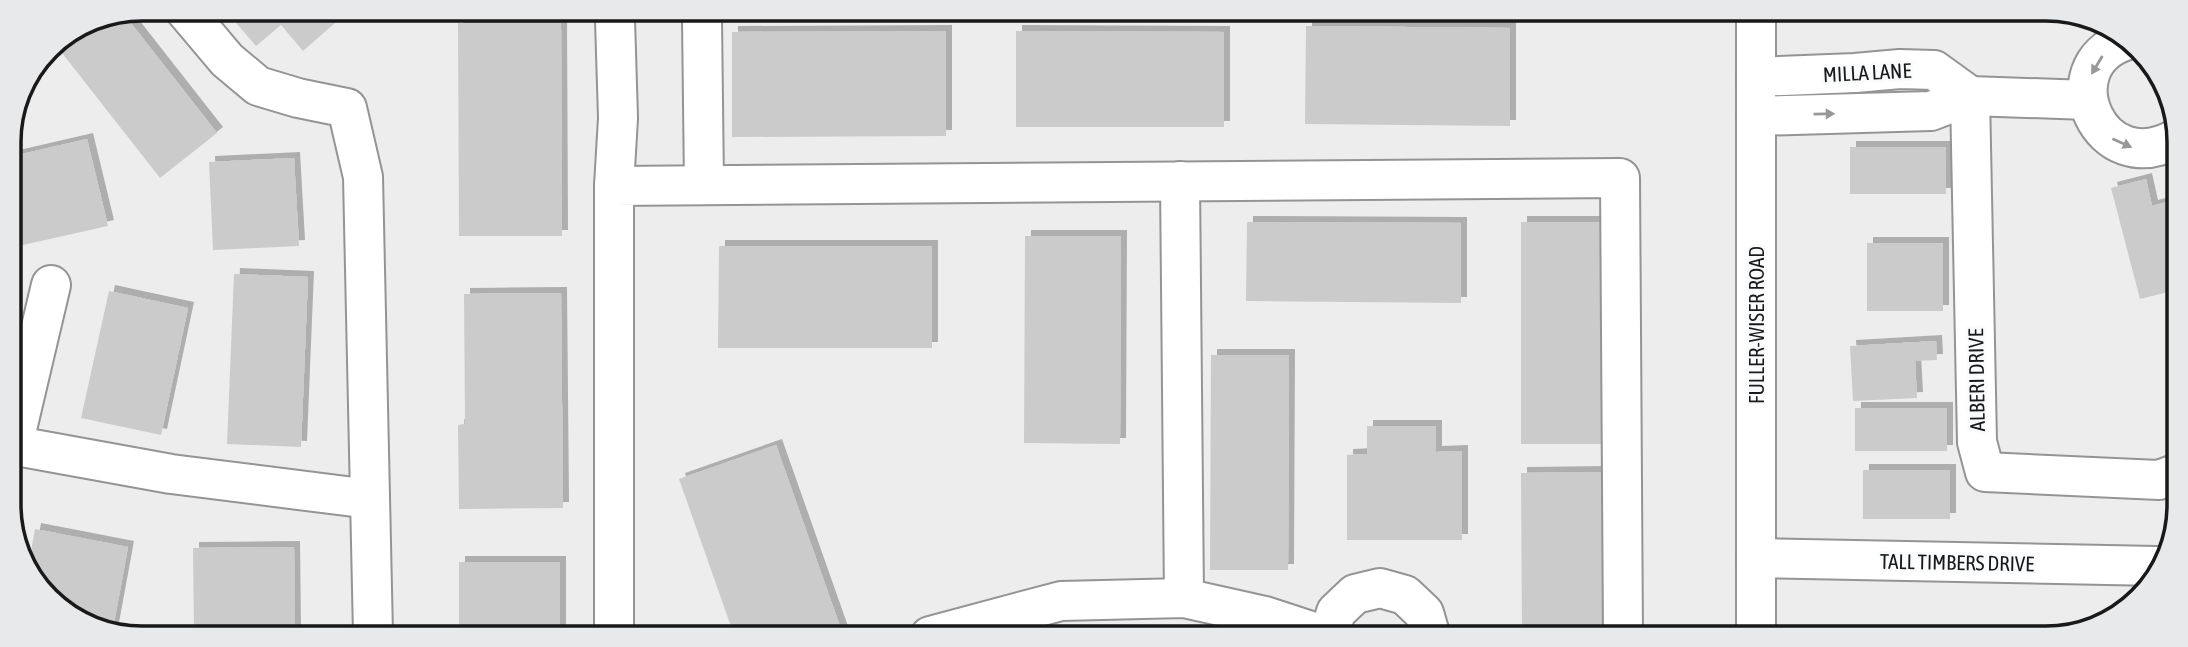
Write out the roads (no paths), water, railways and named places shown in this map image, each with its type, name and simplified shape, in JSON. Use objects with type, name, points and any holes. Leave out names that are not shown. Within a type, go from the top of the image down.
[{"type":"street","points":[[194,21],[226,60],[258,86],[298,99],[347,108],[363,177],[373,626]]},
{"type":"street","points":[[614,626],[614,186],[618,118],[615,21]]},
{"type":"street","points":[[702,21],[704,185]]},
{"type":"street","name":"FULLER-WISER ROAD","points":[[1756,21],[1756,626]]},
{"type":"street","points":[[2118,45],[2104,53],[2094,67],[2088,83],[2091,114],[2098,126],[2119,144],[2147,149],[2167,143]]},
{"type":"street","name":"MILLA LANE","points":[[1756,77],[1900,69],[1934,70],[1970,96]]},
{"type":"street","name":"MILLA LANE","points":[[1756,116],[1931,111],[1970,96],[2088,100]]},
{"type":"street","name":"ALBERI DRIVE","points":[[1970,96],[1977,442],[1985,471],[2159,480],[2167,477]]},
{"type":"street","points":[[614,186],[1620,178],[1623,626]]},
{"type":"street","points":[[1180,181],[1184,598]]},
{"type":"street","points":[[21,409],[51,285]]},
{"type":"street","points":[[21,448],[171,474],[370,499]]},
{"type":"street","name":"TALL TIMBERS DRIVE","points":[[1756,558],[2150,566]]},
{"type":"street","points":[[1331,626],[1336,612],[1355,594],[1380,588],[1405,595],[1424,613],[1428,626]]},
{"type":"street","points":[[967,626],[1061,601],[1184,598],[1265,616],[1296,626]]}]
